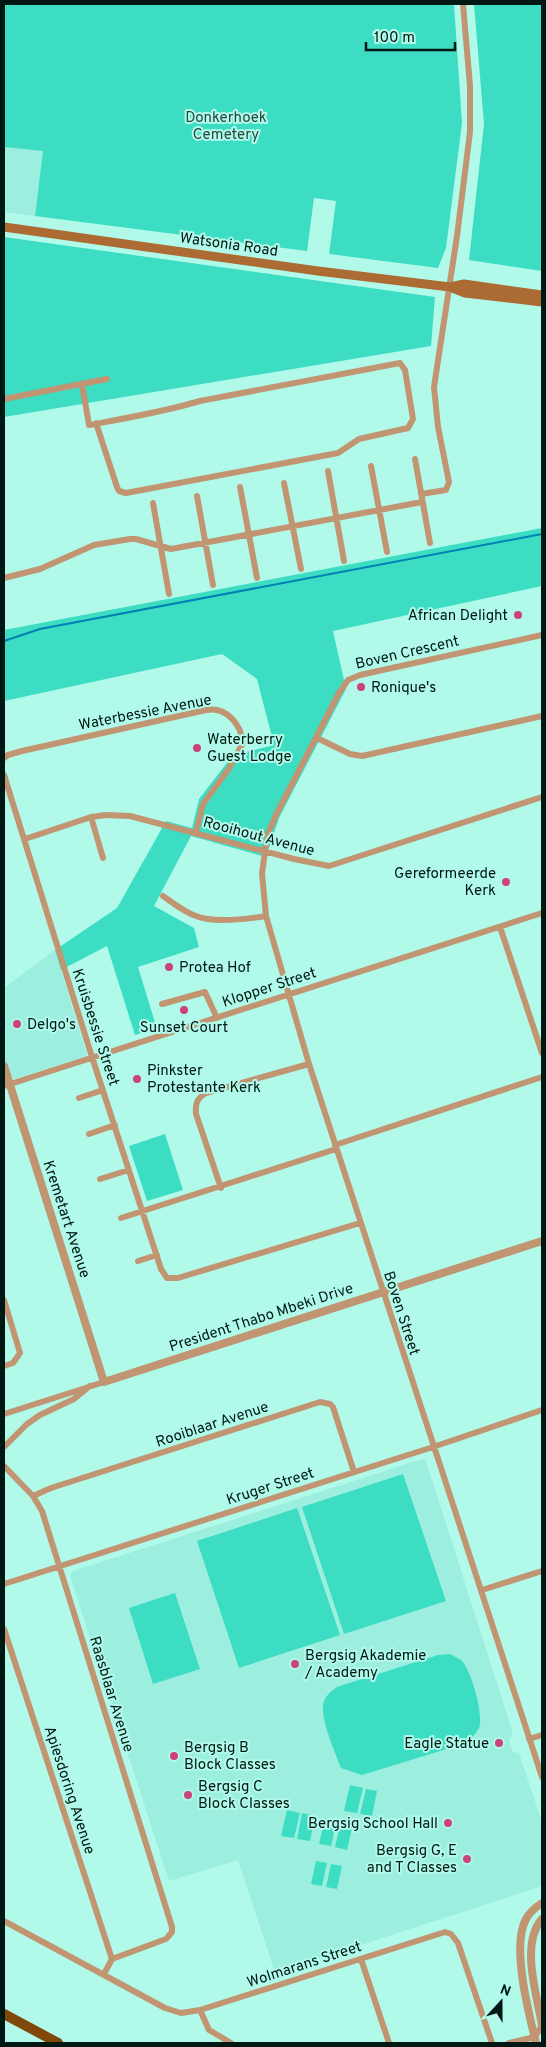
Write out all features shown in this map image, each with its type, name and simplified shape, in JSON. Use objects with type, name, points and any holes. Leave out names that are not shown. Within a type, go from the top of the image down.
[{"type":"highway","points":[[4,2014],[58,2043]]},
{"type":"main road","name":"Watsonia Road","points":[[4,227],[318,271],[450,287],[465,293],[542,302]]},
{"type":"main road","name":"Watsonia Road","points":[[450,287],[464,284],[542,295]]},
{"type":"street","points":[[421,494],[446,490],[449,484],[438,427],[434,387],[450,287],[470,132],[470,86],[463,4]]},
{"type":"street","points":[[82,384],[90,425],[400,363],[404,367],[413,419],[408,428],[359,438],[338,453],[126,493],[119,491],[117,488],[96,424]]},
{"type":"street","points":[[4,399],[107,379]]},
{"type":"street","points":[[414,459],[430,543]]},
{"type":"street","points":[[372,466],[387,552]]},
{"type":"street","points":[[328,471],[344,561]]},
{"type":"street","points":[[284,482],[301,569]]},
{"type":"street","points":[[240,487],[256,578]]},
{"type":"street","points":[[197,496],[213,586]]},
{"type":"street","points":[[4,578],[40,569],[94,545],[136,538],[160,547],[170,548],[422,502]]},
{"type":"street","points":[[152,503],[169,594]]},
{"type":"street","name":"Boven Crescent","points":[[264,851],[267,836],[276,815],[348,680],[542,634]]},
{"type":"street","name":"Waterbessie Avenue","points":[[4,758],[22,751],[206,710],[223,710],[240,732],[243,743],[228,770],[203,804],[196,832]]},
{"type":"street","points":[[317,738],[350,754],[362,756],[542,716]]},
{"type":"street","name":"Kruisbessie Street","points":[[4,775],[92,1057],[157,1256],[167,1278],[174,1279],[360,1222]]},
{"type":"street","name":"Rooihout Avenue","points":[[25,839],[91,817],[106,815],[130,816],[314,864],[329,866],[542,797]]},
{"type":"street","points":[[91,817],[103,858]]},
{"type":"street","name":"Boven Street","points":[[264,851],[262,874],[266,916],[309,1064],[542,1777]]},
{"type":"street","points":[[163,896],[187,912],[202,918],[251,919],[266,916]]},
{"type":"street","name":"Klopper Street","points":[[7,1085],[542,913]]},
{"type":"street","points":[[500,927],[542,1053]]},
{"type":"street","points":[[162,1004],[205,992],[216,1018]]},
{"type":"street","points":[[221,1188],[196,1114],[195,1106],[198,1100],[206,1093],[309,1064]]},
{"type":"street","name":"Kremetart Avenue","points":[[4,1066],[7,1085],[104,1382]]},
{"type":"street","points":[[122,1218],[221,1188],[542,1077]]},
{"type":"street","points":[[79,1098],[103,1090]]},
{"type":"street","points":[[89,1134],[115,1126]]},
{"type":"street","points":[[100,1179],[129,1170]]},
{"type":"street","name":"President Thabo Mbeki Drive","points":[[4,1447],[27,1424],[40,1415],[74,1399],[90,1386],[542,1241]]},
{"type":"street","points":[[138,1261],[157,1256]]},
{"type":"street","points":[[4,1300],[20,1353],[13,1363],[4,1366]]},
{"type":"street","points":[[4,1414],[90,1386]]},
{"type":"street","name":"Rooiblaar Avenue","points":[[33,1496],[320,1402],[324,1402],[333,1408],[354,1472]]},
{"type":"street","name":"Kruger Street","points":[[4,1584],[433,1447],[542,1410]]},
{"type":"street","name":"Raasblaar Avenue","points":[[4,1466],[33,1496],[42,1511],[172,1926],[172,1932],[166,1939],[112,1959]]},
{"type":"street","points":[[482,1590],[542,1571]]},
{"type":"street","name":"Apiesdoring Avenue","points":[[4,1629],[112,1959]]},
{"type":"street","points":[[529,1739],[542,1735]]},
{"type":"street","points":[[536,2040],[520,1959],[519,1942],[526,1918],[542,1903]]},
{"type":"street","points":[[536,2040],[542,2025],[531,1952],[533,1935],[542,1919]]},
{"type":"street","points":[[4,1920],[104,1974],[112,1959]]},
{"type":"street","name":"Wolmarans Street","points":[[104,1974],[171,2010],[181,2013],[200,2010],[445,1932],[452,1934],[458,1943],[492,2043]]},
{"type":"street","points":[[361,1959],[389,2043]]},
{"type":"street","points":[[200,2010],[209,2030],[231,2043]]},
{"type":"street","points":[[509,2043],[536,2040]]},
{"type":"shaded area","points":[[4,147],[43,151],[35,216],[4,212]]},
{"type":"shaded area","points":[[55,950],[87,1056],[4,1082],[4,988]]},
{"type":"shaded area","name":"Bergsig Akademie / Academy","points":[[425,1458],[513,1733],[509,1740],[513,1752],[519,1753],[542,1822],[542,1886],[275,1973],[238,1860],[169,1881],[70,1576],[73,1571]]},
{"type":"green space","name":"Donkerhoek Cemetery","points":[[4,4],[454,4],[462,123],[446,248],[438,268],[329,254],[336,201],[314,198],[307,251],[35,216],[43,151],[4,147]]},
{"type":"green space","points":[[474,4],[542,4],[542,271],[469,260],[484,124]]},
{"type":"green space","points":[[4,237],[435,297],[431,346],[4,417]]},
{"type":"green space","points":[[542,528],[542,586],[333,631],[346,689],[279,818],[266,857],[191,836],[154,906],[194,928],[199,947],[138,967],[157,1029],[135,1035],[107,946],[61,970],[55,950],[117,908],[166,821],[192,828],[199,799],[233,755],[274,745],[257,679],[222,654],[4,701],[4,630]]},
{"type":"green space","points":[[165,1134],[183,1190],[147,1201],[129,1146]]},
{"type":"green space","points":[[403,1474],[446,1601],[344,1634],[302,1507]]},
{"type":"green space","points":[[297,1508],[340,1635],[239,1668],[197,1541]]},
{"type":"green space","points":[[175,1593],[200,1669],[153,1684],[129,1608]]},
{"type":"green space","points":[[450,1654],[461,1660],[465,1665],[476,1692],[480,1722],[479,1728],[473,1736],[466,1743],[362,1775],[341,1768],[329,1737],[323,1713],[326,1697],[337,1687],[438,1655]]},
{"type":"green space","points":[[350,1785],[363,1788],[357,1813],[344,1811]]},
{"type":"green space","points":[[366,1789],[377,1791],[372,1816],[360,1814]]},
{"type":"green space","points":[[287,1810],[300,1813],[294,1838],[281,1836]]},
{"type":"green space","points":[[302,1813],[315,1816],[310,1841],[297,1839]]},
{"type":"green space","points":[[325,1818],[337,1820],[331,1846],[319,1844]]},
{"type":"green space","points":[[341,1821],[353,1824],[347,1850],[335,1847]]},
{"type":"green space","points":[[316,1861],[327,1863],[322,1886],[311,1884]]},
{"type":"green space","points":[[331,1864],[342,1866],[337,1889],[326,1887]]},
{"type":"waterway","points":[[4,641],[40,629],[542,534]]},
{"type":"place","name":"African Delight","points":[[518,615]]},
{"type":"place","name":"Ronique's","points":[[361,687]]},
{"type":"place","name":"Waterberry Guest Lodge","points":[[197,748]]},
{"type":"place","name":"Gereformeerde Kerk","points":[[506,882]]},
{"type":"place","name":"Protea Hof","points":[[169,967]]},
{"type":"place","name":"Sunset Court","points":[[184,1010]]},
{"type":"place","name":"Delgo's","points":[[17,1024]]},
{"type":"place","name":"Pinkster Protestante Kerk","points":[[137,1079]]},
{"type":"place","name":"Bergsig Akademie / Academy","points":[[295,1664]]},
{"type":"place","name":"Eagle Statue","points":[[499,1743]]},
{"type":"place","name":"Bergsig B Block Classes","points":[[174,1756]]},
{"type":"place","name":"Bergsig C Block Classes","points":[[188,1795]]},
{"type":"place","name":"Bergsig School Hall","points":[[448,1823]]},
{"type":"place","name":"Bergsig G, E and T Classes","points":[[467,1859]]}]
